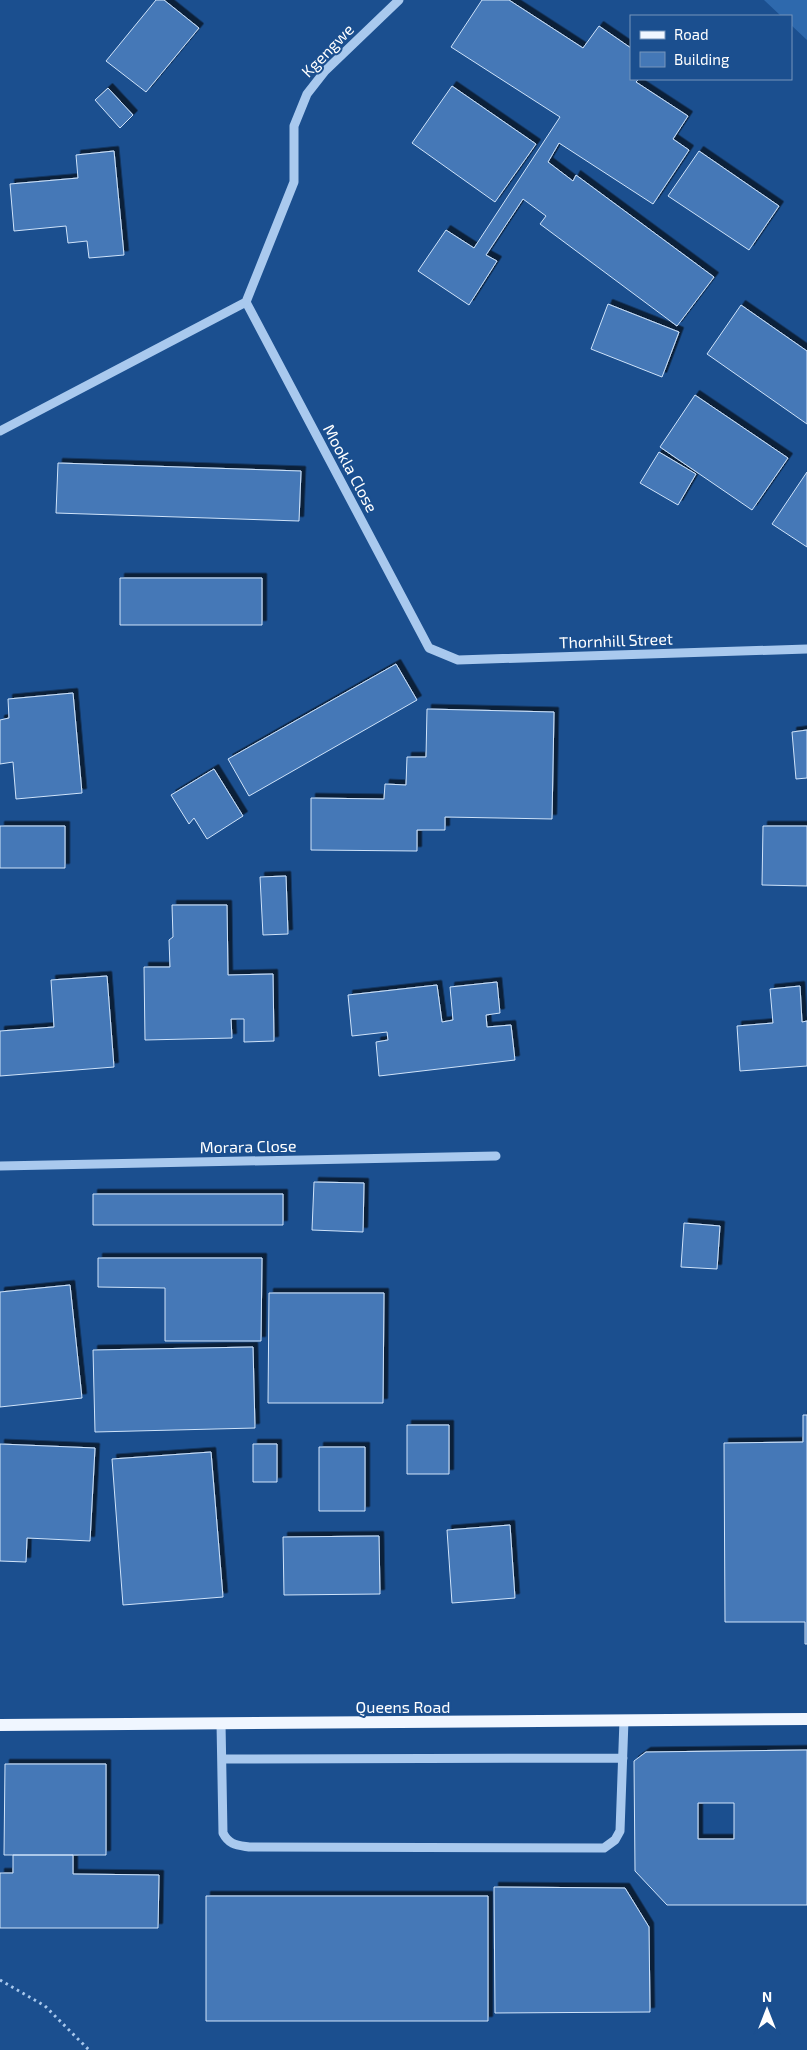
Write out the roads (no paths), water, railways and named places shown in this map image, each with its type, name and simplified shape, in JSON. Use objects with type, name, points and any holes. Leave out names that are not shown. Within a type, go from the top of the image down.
[{"type":"main road","name":"Queens Road","points":[[0,1725],[807,1719]]},
{"type":"street","name":"Kgengwe","points":[[246,302],[294,182],[294,126],[307,94],[325,71],[399,0]]},
{"type":"street","points":[[0,431],[246,302]]},
{"type":"street","name":"Mookla Close","points":[[246,302],[430,648]]},
{"type":"street","name":"Thornhill Street","points":[[430,648],[458,660],[807,649]]},
{"type":"street","name":"Morara Close","points":[[0,1166],[496,1156]]},
{"type":"street","points":[[221,1723],[223,1832],[227,1840],[233,1844],[249,1847],[604,1848],[615,1840],[620,1831],[624,1720]]},
{"type":"street","points":[[222,1759],[623,1758]]}]
